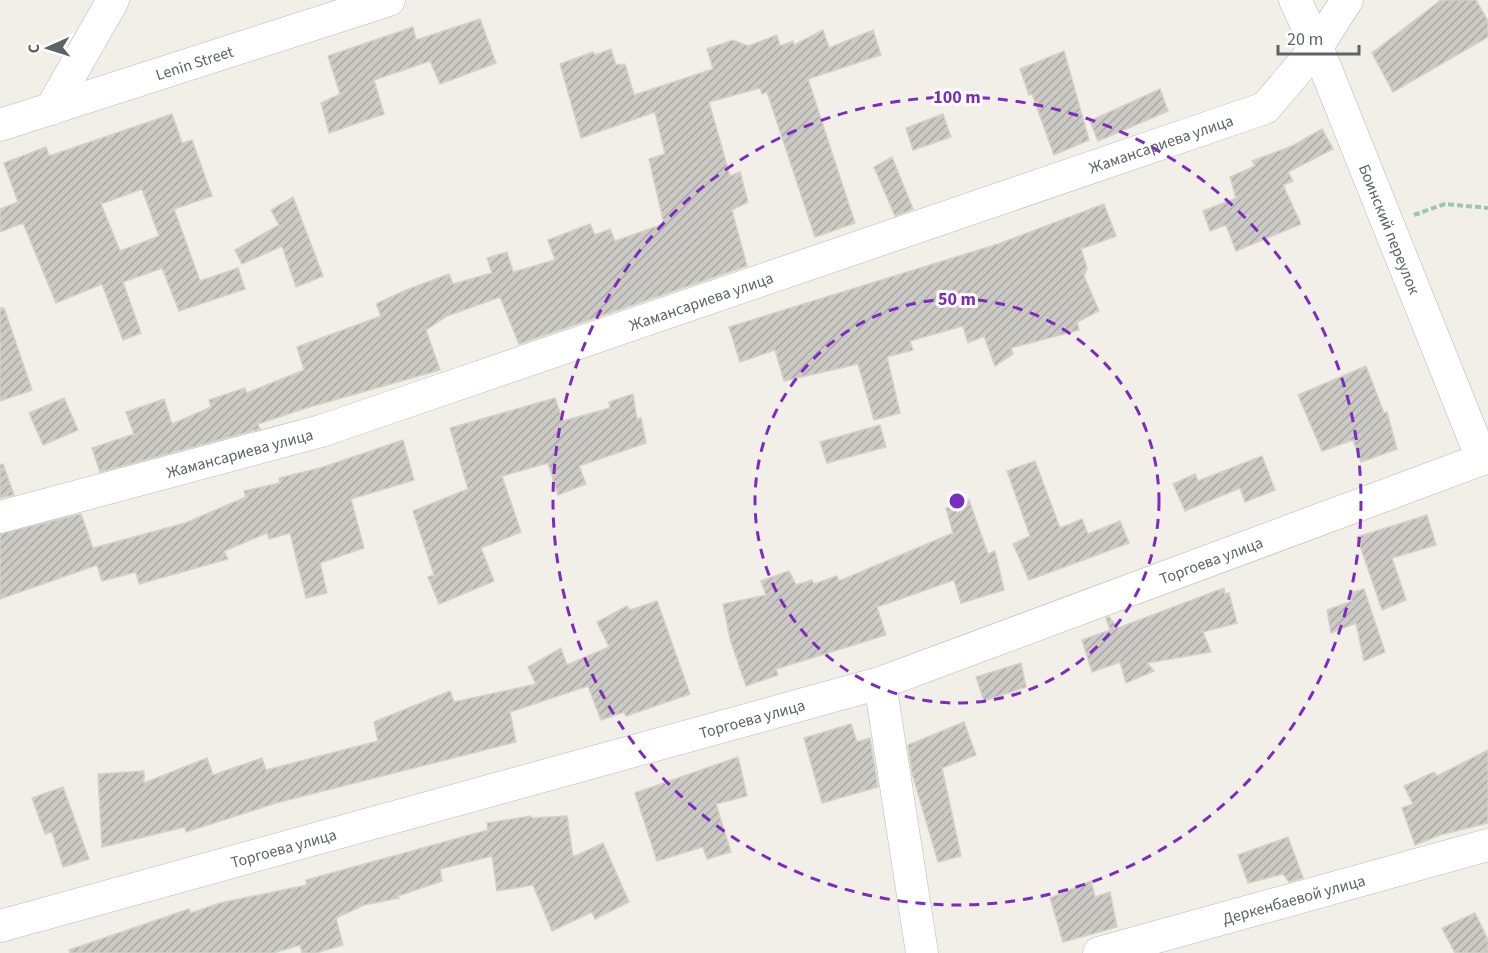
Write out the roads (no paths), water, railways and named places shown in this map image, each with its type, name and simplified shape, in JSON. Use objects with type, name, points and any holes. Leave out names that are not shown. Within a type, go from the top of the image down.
[{"type":"street","points":[[51,109],[113,0]]},
{"type":"street","name":"Lenin Street","points":[[0,125],[389,0]]},
{"type":"street","name":"Боинский переулок","points":[[1295,0],[1317,47],[1485,458]]},
{"type":"street","name":"Жамансариева улица","points":[[0,517],[321,431],[1265,108],[1317,47],[1347,0]]},
{"type":"street","name":"Торгоева улица","points":[[0,926],[880,683],[1485,458]]},
{"type":"street","points":[[880,683],[921,953]]},
{"type":"street","name":"Деркенбаевой улица","points":[[1099,953],[1488,844]]}]
